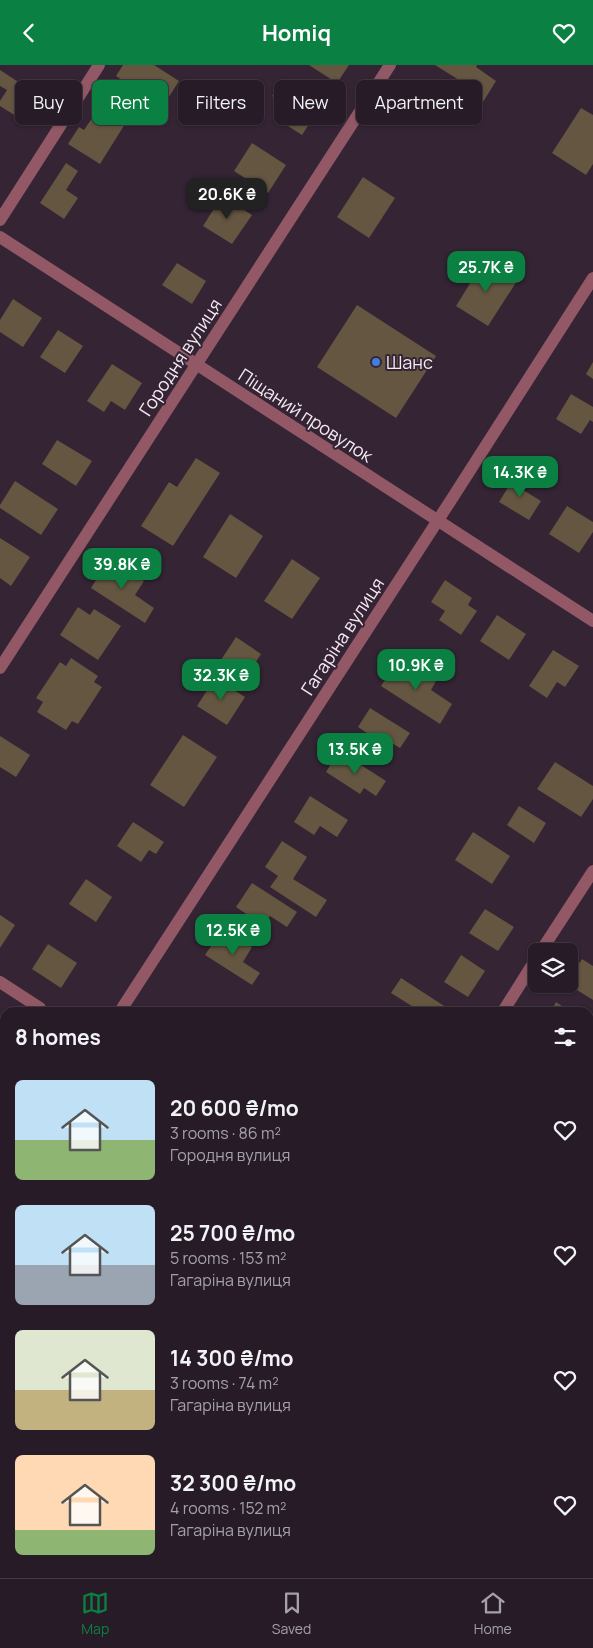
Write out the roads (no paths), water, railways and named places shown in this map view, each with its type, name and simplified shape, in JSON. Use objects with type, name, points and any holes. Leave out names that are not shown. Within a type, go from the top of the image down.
[{"type":"street","points":[[0,220],[99,65]]},
{"type":"street","name":"Городня вулиця","points":[[0,668],[390,65]]},
{"type":"street","name":"Піщаний провулок","points":[[0,237],[593,621]]},
{"type":"street","name":"Гагаріна вулиця","points":[[123,1007],[593,278]]},
{"type":"street","points":[[546,943],[593,871]]},
{"type":"street","points":[[506,1007],[528,972]]},
{"type":"street","points":[[0,982],[38,1007]]},
{"type":"place","name":"Шанс","points":[[376,362]]}]
